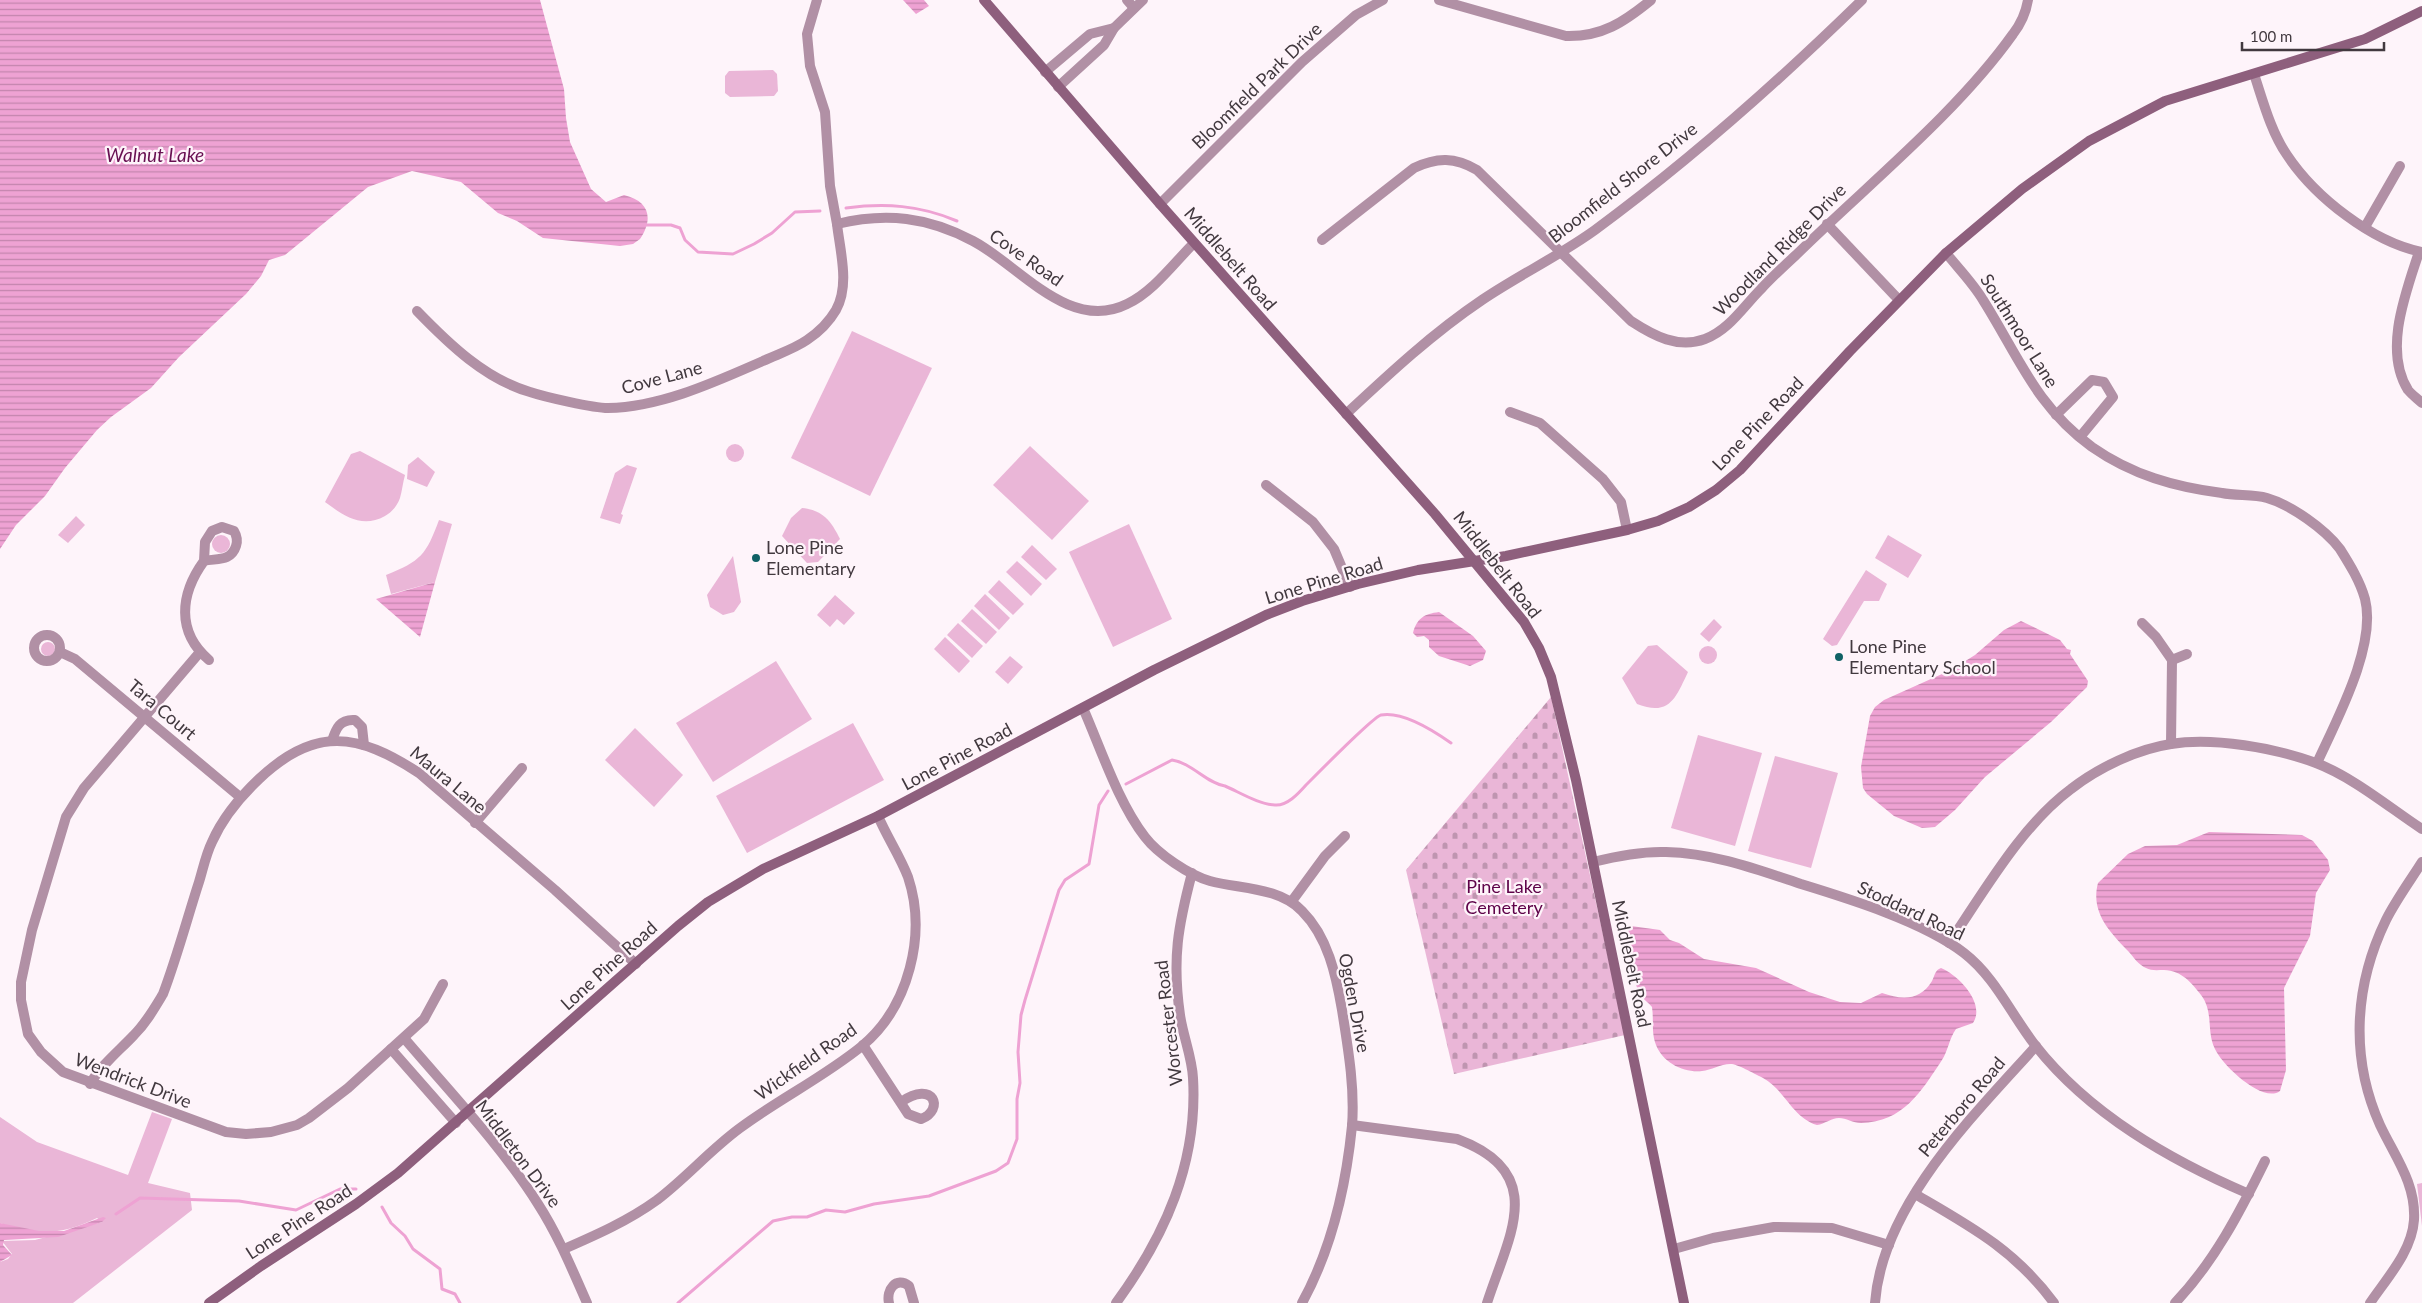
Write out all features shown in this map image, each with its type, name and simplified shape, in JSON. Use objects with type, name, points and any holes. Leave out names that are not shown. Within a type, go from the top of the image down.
[{"type":"street","points":[[817,0],[807,34],[810,66],[825,112],[830,186],[837,224]]},
{"type":"street","name":"Middlebelt Road","points":[[984,0],[1194,243],[1476,562],[1524,622],[1539,648],[1551,678],[1576,780],[1684,1303]]},
{"type":"street","points":[[1058,87],[1104,45],[1130,4],[1143,0]]},
{"type":"street","name":"Bloomfield Park Drive","points":[[1160,204],[1302,62],[1356,15],[1383,0]]},
{"type":"street","points":[[1439,0],[1566,36],[1585,36],[1601,32],[1624,20],[1651,0]]},
{"type":"street","name":"Bloomfield Shore Drive","points":[[1346,414],[1420,346],[1448,324],[1519,276],[1563,253],[1596,230],[1739,113],[1806,54],[1862,0]]},
{"type":"street","name":"Woodland Ridge Drive","points":[[1322,240],[1399,178],[1429,161],[1440,159],[1455,160],[1477,170],[1631,321],[1649,333],[1669,341],[1691,343],[1725,329],[1761,289],[1927,130],[1968,87],[2013,35],[2022,21],[2028,0]]},
{"type":"street","name":"Lone Pine Road","points":[[209,1303],[254,1270],[356,1204],[398,1173],[692,915],[739,882],[878,816],[1154,670],[1266,615],[1302,601],[1418,570],[1476,562],[1627,530],[1658,521],[1689,507],[1716,490],[1740,470],[1899,300],[1946,253],[2022,190],[2089,141],[2165,101],[2365,39],[2422,11]]},
{"type":"street","points":[[1046,72],[1090,34],[1114,28]]},
{"type":"street","points":[[2254,74],[2271,120],[2287,155],[2327,200],[2365,227],[2393,242],[2421,252],[2404,297],[2396,339],[2400,369],[2408,390],[2422,403]]},
{"type":"street","points":[[2365,227],[2400,166]]},
{"type":"street","name":"Cove Road","points":[[837,224],[860,218],[890,216],[924,222],[971,240],[997,254],[1057,300],[1078,309],[1097,311],[1127,304],[1154,284],[1194,243]]},
{"type":"street","name":"Cove Lane","points":[[417,311],[468,358],[500,381],[530,393],[606,408],[632,406],[673,396],[746,368],[793,348],[819,330],[836,309],[842,293],[842,272],[837,224]]},
{"type":"street","points":[[1827,224],[1899,300]]},
{"type":"street","name":"Southmoor Lane","points":[[1946,253],[1983,299],[2032,386],[2056,415],[2080,438],[2118,464],[2179,487],[2267,498],[2313,522],[2334,541],[2352,566],[2366,601],[2366,636],[2357,672],[2317,763]]},
{"type":"street","points":[[2056,415],[2092,380],[2104,382],[2113,397],[2080,438]]},
{"type":"street","points":[[1510,412],[1540,423],[1602,479],[1620,502],[1627,530]]},
{"type":"street","points":[[1266,485],[1313,522],[1334,549],[1350,587]]},
{"type":"street","points":[[204,561],[191,578],[184,603],[190,637],[200,652],[209,660]]},
{"type":"street","points":[[2142,623],[2156,637],[2172,660],[2171,744]]},
{"type":"street","name":"Tara Court","points":[[60,652],[75,660],[240,797]]},
{"type":"street","name":"Wendrick Drive","points":[[200,652],[84,788],[66,817],[32,930],[21,982],[21,1000],[28,1034],[41,1052],[63,1072],[90,1084],[226,1132],[246,1134],[271,1132],[297,1125],[309,1118],[404,1038],[424,1020],[443,984]]},
{"type":"street","points":[[2172,660],[2187,654]]},
{"type":"street","points":[[1083,708],[1120,792],[1146,839],[1180,868],[1209,880],[1257,890],[1292,901],[1325,856],[1345,836]]},
{"type":"street","points":[[332,741],[335,729],[348,719],[355,720],[362,727],[364,745]]},
{"type":"street","name":"Maura Lane","points":[[90,1084],[97,1073],[136,1034],[151,1015],[163,994],[211,843],[240,797],[275,764],[299,748],[332,741],[348,741],[395,757],[419,773],[555,890],[636,964]]},
{"type":"street","points":[[1948,942],[2027,833],[2070,789],[2115,763],[2171,744],[2232,744],[2263,747],[2317,763],[2340,774],[2422,830]]},
{"type":"street","points":[[475,823],[522,768]]},
{"type":"street","name":"Wickfield Road","points":[[564,1249],[617,1226],[658,1199],[720,1142],[863,1045],[884,1020],[901,994],[914,952],[915,932],[913,897],[908,877],[878,816]]},
{"type":"street","name":"Stoddard Road","points":[[1593,862],[1626,854],[1666,852],[1720,858],[1868,906],[1948,942],[1978,965],[2000,992],[2036,1046],[2070,1082],[2114,1120],[2155,1147],[2192,1168],[2249,1194]]},
{"type":"street","points":[[2370,1303],[2403,1255],[2414,1220],[2412,1194],[2408,1177],[2378,1119],[2360,1063],[2359,1018],[2366,972],[2375,944],[2387,918],[2422,862]]},
{"type":"street","name":"Worcester Road","points":[[1116,1303],[1139,1271],[1170,1214],[1184,1167],[1192,1120],[1194,1077],[1180,1016],[1175,967],[1178,923],[1192,872]]},
{"type":"street","name":"Ogden Drive","points":[[1292,901],[1303,912],[1324,941],[1339,994],[1350,1060],[1352,1125],[1341,1191],[1326,1248],[1302,1303]]},
{"type":"street","name":"Middleton Drive","points":[[404,1038],[521,1179],[564,1249],[587,1303]]},
{"type":"street","points":[[863,1045],[901,1102]]},
{"type":"street","name":"Peterboro Road","points":[[1875,1303],[1875,1292],[1889,1244],[1915,1194],[1952,1139],[2036,1046]]},
{"type":"street","name":"Middleton Drive","points":[[391,1049],[456,1123]]},
{"type":"street","points":[[1352,1125],[1456,1139],[1472,1145],[1502,1167],[1513,1184],[1516,1199],[1515,1217],[1487,1303]]},
{"type":"street","points":[[2174,1303],[2210,1262],[2249,1194],[2265,1161]]},
{"type":"street","points":[[1915,1194],[1997,1244],[2035,1278],[2054,1303]]},
{"type":"street","points":[[1674,1249],[1713,1238],[1774,1227],[1832,1228],[1889,1244]]},
{"type":"street","points":[[889,1303],[889,1292],[894,1284],[900,1282],[909,1286],[914,1303]]},
{"type":"green space","points":[[773,70],[777,74],[778,91],[774,96],[730,97],[725,93],[725,76],[729,71]]},
{"type":"green space","points":[[852,331],[932,368],[870,496],[791,458]]},
{"type":"green space","points":[[735,444],[743,449],[744,453],[739,461],[735,462],[727,457],[726,453],[731,445]]},
{"type":"green space","points":[[1030,446],[1089,501],[1052,540],[993,485]]},
{"type":"green space","points":[[360,451],[405,475],[400,498],[394,509],[377,520],[361,521],[354,519],[339,512],[325,502],[351,454]]},
{"type":"green space","points":[[418,457],[435,472],[427,487],[407,479],[408,465]]},
{"type":"green space","points":[[627,465],[637,468],[621,514],[623,515],[620,524],[600,518],[615,473]]},
{"type":"green space","points":[[802,508],[816,511],[826,518],[840,539],[818,562],[807,563],[782,536],[791,518]]},
{"type":"green space","points":[[76,516],[85,525],[68,543],[58,535]]},
{"type":"green space","points":[[439,520],[452,524],[435,582],[391,594],[386,575],[415,561],[421,555],[426,549]]},
{"type":"green space","points":[[1129,524],[1172,619],[1113,647],[1069,552]]},
{"type":"green space","points":[[221,535],[227,538],[230,544],[227,550],[221,553],[215,550],[212,544],[215,538]]},
{"type":"green space","points":[[1888,535],[1922,555],[1908,578],[1875,558]]},
{"type":"green space","points":[[1032,545],[1057,569],[1046,580],[1021,557]]},
{"type":"green space","points":[[733,556],[741,602],[734,612],[723,615],[710,607],[707,595]]},
{"type":"green space","points":[[1017,561],[1042,584],[1031,596],[1006,572]]},
{"type":"green space","points":[[1866,570],[1887,584],[1879,601],[1864,601],[1837,645],[1832,646],[1823,639]]},
{"type":"green space","points":[[999,580],[1024,604],[1013,615],[988,592]]},
{"type":"green space","points":[[985,594],[1010,618],[999,630],[974,606]]},
{"type":"green space","points":[[835,595],[855,613],[844,625],[837,619],[830,627],[817,615]]},
{"type":"green space","points":[[972,609],[997,632],[986,644],[961,621]]},
{"type":"green space","points":[[1714,619],[1722,627],[1709,642],[1700,634]]},
{"type":"green space","points":[[958,623],[983,646],[972,658],[947,635]]},
{"type":"green space","points":[[945,637],[970,661],[959,673],[934,649]]},
{"type":"green space","points":[[45,642],[51,642],[55,649],[51,656],[45,656],[41,652],[41,646]]},
{"type":"green space","points":[[1657,645],[1688,672],[1675,697],[1664,706],[1657,708],[1637,704],[1622,678],[1648,646]]},
{"type":"green space","points":[[1704,646],[1712,646],[1717,651],[1715,662],[1704,664],[1699,659],[1699,651]]},
{"type":"green space","points":[[1010,656],[1023,667],[1008,684],[995,672]]},
{"type":"green space","points":[[776,661],[812,719],[713,782],[676,723]]},
{"type":"green space","name":"Pine Lake Cemetery","points":[[1551,697],[1625,1035],[1454,1074],[1406,870]]},
{"type":"green space","points":[[853,723],[884,780],[747,853],[716,796]]},
{"type":"green space","points":[[635,728],[683,775],[654,807],[605,760]]},
{"type":"green space","points":[[1698,735],[1762,753],[1735,846],[1671,828]]},
{"type":"green space","points":[[1775,756],[1838,773],[1811,868],[1748,851]]},
{"type":"green space","points":[[152,1112],[172,1119],[148,1183],[190,1193],[192,1210],[73,1303],[0,1303],[0,1262],[8,1259],[12,1254],[2,1241],[35,1240],[102,1222],[97,1218],[72,1228],[49,1232],[26,1230],[0,1223],[0,1117],[37,1142],[128,1175]]},
{"type":"green space","points":[[2422,1183],[2422,1226],[2417,1184]]},
{"type":"water","name":"Walnut Lake","points":[[0,0],[540,0],[564,89],[570,142],[591,189],[606,202],[624,195],[639,201],[647,211],[647,224],[640,239],[633,244],[620,246],[543,238],[517,221],[498,213],[461,182],[412,171],[368,187],[285,255],[269,260],[261,276],[246,294],[179,357],[151,388],[111,417],[97,430],[65,468],[45,496],[16,525],[0,549]]},
{"type":"water","points":[[903,0],[924,0],[929,6],[916,14]]},
{"type":"water","points":[[435,582],[420,637],[376,599]]},
{"type":"water","points":[[1439,612],[1473,636],[1486,651],[1483,660],[1470,666],[1439,656],[1429,647],[1429,640],[1424,636],[1417,637],[1413,633],[1419,620],[1429,614]]},
{"type":"water","points":[[2021,621],[2060,640],[2067,649],[2071,650],[2070,654],[2088,681],[2087,687],[2051,722],[1985,777],[1955,810],[1935,827],[1922,828],[1894,816],[1867,794],[1863,788],[1861,767],[1870,716],[1875,707],[1884,700],[1951,670],[1975,655],[2004,630]]},
{"type":"water","points":[[2209,832],[2302,835],[2313,841],[2328,860],[2330,870],[2316,893],[2310,936],[2284,988],[2286,1070],[2280,1091],[2273,1094],[2254,1088],[2244,1081],[2219,1056],[2212,1042],[2209,1015],[2205,1001],[2194,986],[2176,972],[2150,970],[2143,967],[2109,930],[2097,904],[2098,883],[2128,854],[2145,846],[2177,845]]},
{"type":"water","points":[[1631,926],[1660,930],[1670,940],[1679,943],[1704,959],[1756,968],[1809,992],[1840,1002],[1861,1003],[1882,993],[1903,998],[1916,995],[1927,988],[1936,971],[1941,968],[1955,977],[1968,991],[1976,1007],[1976,1015],[1973,1023],[1956,1029],[1944,1056],[1934,1072],[1918,1094],[1900,1111],[1876,1121],[1858,1123],[1839,1118],[1817,1125],[1801,1116],[1771,1083],[1743,1068],[1728,1064],[1695,1071],[1675,1066],[1664,1057],[1654,1040],[1652,1007],[1641,996],[1632,972],[1627,937],[1627,929]]},
{"type":"water","points":[[103,1217],[106,1218],[102,1222],[58,1237],[4,1240],[3,1245],[12,1255],[0,1262],[0,1223],[39,1231],[64,1231]]},
{"type":"waterway","points":[[846,208],[902,207],[930,212],[957,221]]},
{"type":"waterway","points":[[645,225],[671,225],[680,228],[685,240],[698,252],[733,254],[772,233],[795,212],[820,211]]},
{"type":"waterway","points":[[1126,784],[1172,760],[1186,765],[1212,781],[1256,801],[1279,805],[1296,796],[1356,735],[1381,715],[1399,716],[1408,719],[1451,743]]},
{"type":"waterway","points":[[678,1303],[773,1221],[792,1217],[807,1217],[826,1210],[845,1212],[874,1204],[929,1196],[996,1171],[1008,1163],[1017,1139],[1017,1099],[1020,1083],[1018,1052],[1021,1015],[1025,1000],[1059,890],[1065,880],[1089,864],[1099,805],[1108,791]]},
{"type":"waterway","points":[[116,1214],[140,1198],[239,1201],[296,1210],[340,1189],[356,1189]]},
{"type":"waterway","points":[[382,1207],[391,1223],[405,1236],[413,1249],[440,1269],[442,1289],[455,1294],[460,1303]]},
{"type":"place","name":"Lone Pine Elementary","points":[[756,558]]},
{"type":"place","name":"Lone Pine Elementary School","points":[[1839,657]]}]
